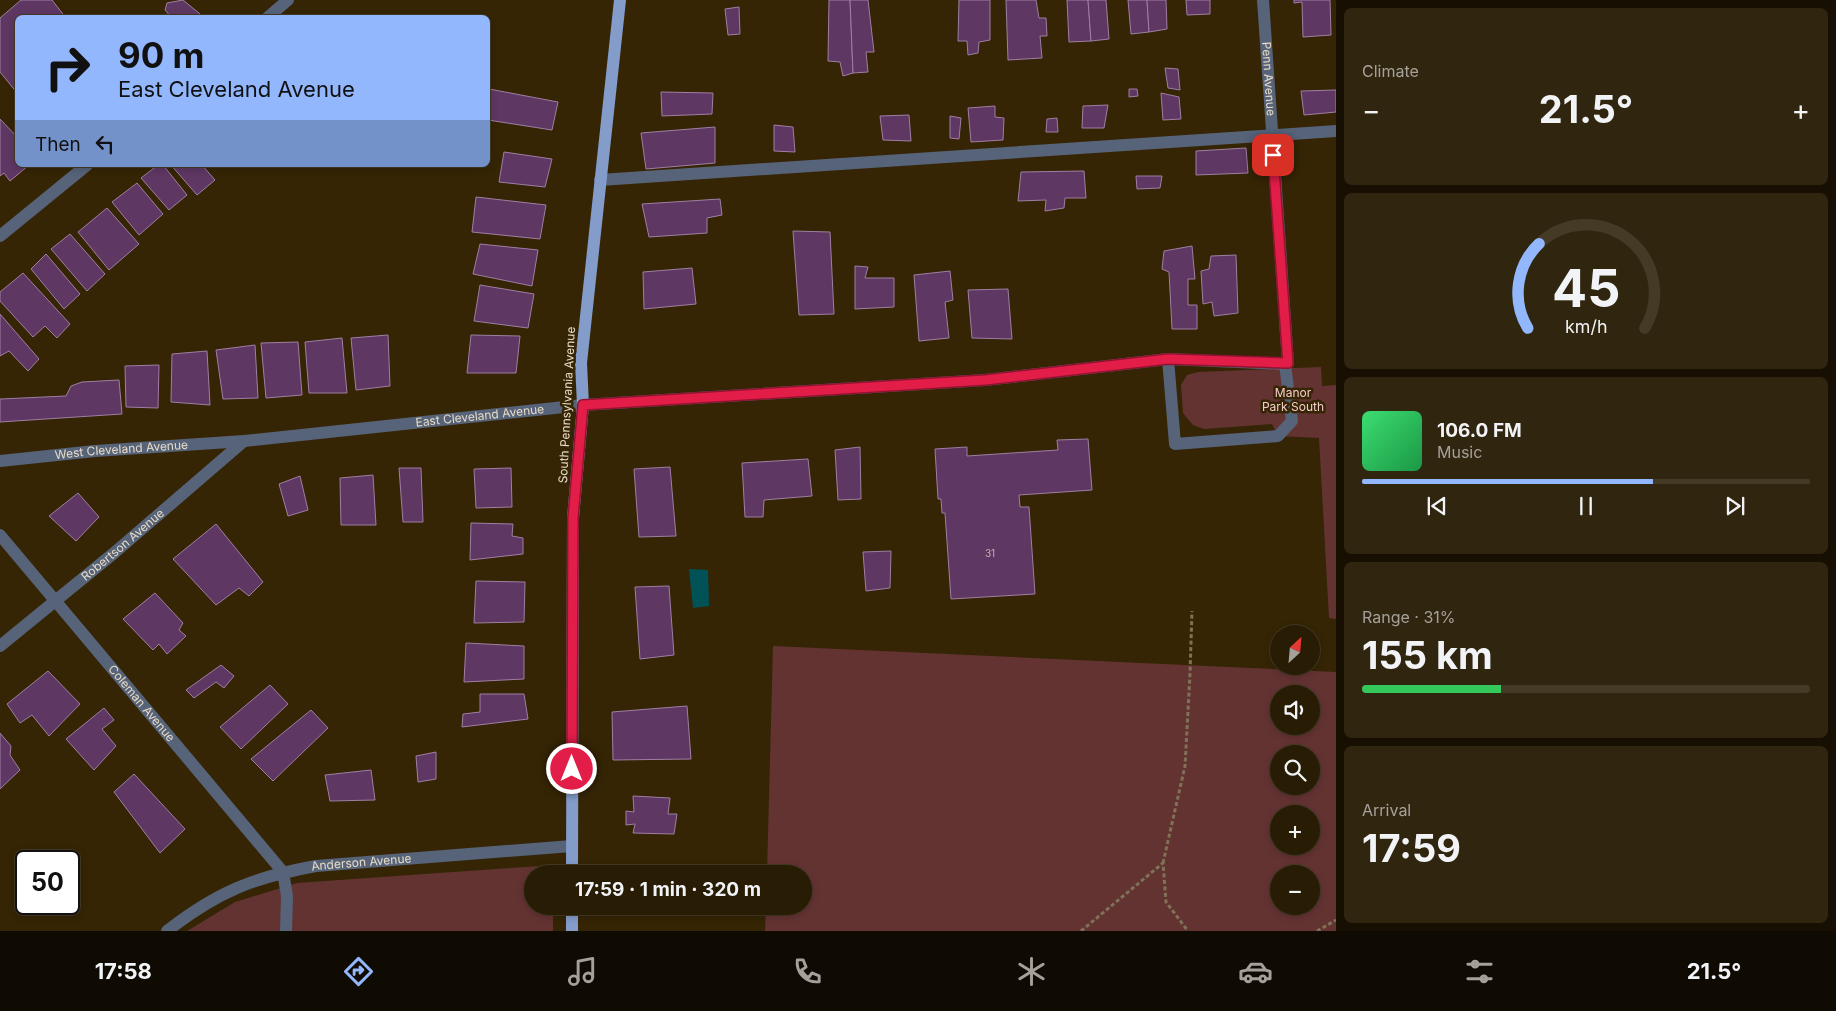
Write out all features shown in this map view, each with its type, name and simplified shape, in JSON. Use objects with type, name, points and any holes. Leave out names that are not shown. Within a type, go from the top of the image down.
[{"type":"main road","name":"South Pennsylvania Avenue","points":[[572,865],[573,518],[583,405],[581,363],[620,0]]},
{"type":"main road","points":[[572,915],[572,931]]},
{"type":"street","points":[[270,15],[288,0]]},
{"type":"street","name":"Penn Avenue","points":[[1168,359],[1175,444],[1278,436],[1292,421],[1285,364],[1288,363],[1263,0]]},
{"type":"street","points":[[600,180],[1336,132]]},
{"type":"street","points":[[0,236],[85,167]]},
{"type":"street","name":"East Cleveland Avenue","points":[[244,441],[583,405],[985,380],[1168,359],[1285,364]]},
{"type":"street","name":"West Cleveland Avenue","points":[[0,461],[95,451],[244,441]]},
{"type":"street","name":"Robertson Avenue","points":[[0,646],[244,441]]},
{"type":"street","name":"Coleman Avenue","points":[[0,535],[284,872]]},
{"type":"street","name":"Anderson Avenue","points":[[167,931],[192,911],[225,892],[260,878],[284,872],[316,866],[572,846]]},
{"type":"street","points":[[284,872],[287,896],[286,931]]},
{"type":"path","points":[[1188,931],[1166,902],[1163,863],[1185,766],[1192,611]]},
{"type":"path","points":[[1081,931],[1163,863]]},
{"type":"path","points":[[1317,931],[1336,920]]},
{"type":"green space","name":"Manor Park South","points":[[1321,367],[1322,386],[1336,385],[1336,619],[1329,618],[1319,438],[1278,436],[1272,424],[1204,429],[1193,425],[1183,413],[1181,385],[1187,375],[1198,372]]},
{"type":"green space","points":[[773,646],[1270,669],[1270,675],[1320,675],[1320,671],[1336,672],[1336,931],[765,931],[766,915],[812,915],[812,865],[767,865]]},
{"type":"green space","points":[[524,867],[524,915],[553,915],[553,931],[187,931],[235,902],[297,883]]},
{"type":"water","points":[[689,569],[708,570],[709,606],[693,608]]},
{"type":"building","points":[[21,0],[52,0],[64,15],[15,15],[15,90],[0,72],[0,18]]},
{"type":"building","points":[[183,0],[200,14],[169,15],[165,10],[167,3]]},
{"type":"building","points":[[829,0],[850,0],[853,73],[843,76],[840,62],[828,61]]},
{"type":"building","points":[[850,0],[868,0],[874,52],[866,52],[868,72],[853,73]]},
{"type":"building","points":[[959,0],[990,0],[990,40],[979,42],[978,53],[968,55],[967,41],[958,41]]},
{"type":"building","points":[[1006,0],[1036,0],[1039,18],[1046,18],[1047,36],[1040,36],[1042,58],[1008,60]]},
{"type":"building","points":[[1067,0],[1088,0],[1091,41],[1069,42]]},
{"type":"building","points":[[1088,0],[1106,0],[1109,39],[1091,41]]},
{"type":"building","points":[[1128,0],[1147,0],[1149,32],[1131,34]]},
{"type":"building","points":[[1147,0],[1166,0],[1167,29],[1149,32]]},
{"type":"building","points":[[1186,0],[1210,0],[1210,14],[1187,15]]},
{"type":"building","points":[[1294,0],[1330,0],[1331,35],[1303,37],[1302,2],[1294,3]]},
{"type":"building","points":[[739,7],[740,34],[728,35],[725,9]]},
{"type":"building","points":[[1165,68],[1178,69],[1180,90],[1168,88]]},
{"type":"building","points":[[490,89],[558,102],[552,130],[490,120]]},
{"type":"building","points":[[1129,89],[1137,89],[1138,96],[1129,97]]},
{"type":"building","points":[[1336,90],[1336,112],[1304,115],[1301,91]]},
{"type":"building","points":[[661,92],[713,93],[712,114],[662,116]]},
{"type":"building","points":[[1161,93],[1179,97],[1181,119],[1163,120]]},
{"type":"building","points":[[1108,105],[1104,128],[1082,128],[1083,106]]},
{"type":"building","points":[[995,106],[995,117],[1004,118],[1003,140],[971,142],[968,108]]},
{"type":"building","points":[[909,115],[911,141],[883,140],[880,116]]},
{"type":"building","points":[[950,116],[961,118],[959,139],[950,138]]},
{"type":"building","points":[[1057,118],[1058,132],[1046,132],[1047,119]]},
{"type":"building","points":[[0,119],[15,135],[15,167],[27,167],[10,181],[4,173],[0,176]]},
{"type":"building","points":[[774,125],[793,127],[795,152],[774,151]]},
{"type":"building","points":[[715,127],[715,163],[646,169],[641,133]]},
{"type":"building","points":[[1246,148],[1248,173],[1196,175],[1196,151]]},
{"type":"building","points":[[504,152],[552,159],[545,187],[499,182]]},
{"type":"building","points":[[155,167],[165,167],[187,195],[169,210],[141,178]]},
{"type":"building","points":[[173,167],[204,167],[215,180],[197,195]]},
{"type":"building","points":[[1084,171],[1086,198],[1065,198],[1064,208],[1045,211],[1046,200],[1018,201],[1021,172]]},
{"type":"building","points":[[1136,176],[1162,176],[1160,188],[1137,189]]},
{"type":"building","points":[[137,183],[163,214],[139,235],[112,202]]},
{"type":"building","points":[[476,197],[546,205],[540,239],[472,232]]},
{"type":"building","points":[[720,199],[722,215],[707,218],[707,233],[649,237],[642,204]]},
{"type":"building","points":[[107,208],[139,244],[109,270],[78,232]]},
{"type":"building","points":[[793,231],[830,232],[834,314],[799,315]]},
{"type":"building","points":[[70,234],[105,274],[87,291],[51,249]]},
{"type":"building","points":[[480,244],[538,250],[532,286],[473,274]]},
{"type":"building","points":[[1192,246],[1195,279],[1188,279],[1188,305],[1197,305],[1197,329],[1172,329],[1169,272],[1162,269],[1164,251]]},
{"type":"building","points":[[46,254],[80,294],[64,309],[31,269]]},
{"type":"building","points":[[1236,255],[1238,313],[1214,316],[1212,302],[1203,304],[1201,271],[1209,269],[1211,256]]},
{"type":"building","points":[[855,266],[868,267],[865,278],[894,278],[894,307],[855,309]]},
{"type":"building","points":[[692,268],[696,304],[644,309],[643,272]]},
{"type":"building","points":[[950,271],[953,300],[945,302],[949,338],[919,341],[914,275]]},
{"type":"building","points":[[23,273],[70,324],[57,338],[45,326],[33,337],[0,301],[0,292]]},
{"type":"building","points":[[480,285],[534,294],[528,328],[474,321]]},
{"type":"building","points":[[1008,289],[1012,339],[972,338],[968,290]]},
{"type":"building","points":[[0,314],[39,359],[28,371],[9,351],[0,356]]},
{"type":"building","points":[[388,335],[390,386],[356,390],[351,338]]},
{"type":"building","points":[[471,335],[520,336],[516,373],[467,373]]},
{"type":"building","points":[[342,338],[347,393],[309,393],[305,342]]},
{"type":"building","points":[[298,342],[302,395],[266,398],[261,343]]},
{"type":"building","points":[[255,345],[258,398],[223,399],[216,350]]},
{"type":"building","points":[[207,351],[210,405],[171,402],[172,354]]},
{"type":"building","points":[[159,365],[158,408],[126,407],[125,366]]},
{"type":"building","points":[[119,380],[122,414],[0,422],[0,399],[66,396],[71,386],[82,382]]},
{"type":"building","points":[[1088,439],[1092,490],[1019,495],[1020,507],[1029,507],[1035,594],[951,599],[945,513],[942,513],[941,499],[938,499],[935,449],[967,447],[967,456],[1058,450],[1057,440]]},
{"type":"building","points":[[860,447],[861,499],[838,500],[835,450]]},
{"type":"building","points":[[808,459],[812,496],[764,500],[763,517],[745,517],[742,463]]},
{"type":"building","points":[[670,467],[676,536],[639,537],[634,469]]},
{"type":"building","points":[[399,468],[421,468],[423,522],[403,522]]},
{"type":"building","points":[[511,468],[512,507],[476,508],[474,469]]},
{"type":"building","points":[[373,475],[376,525],[341,525],[340,478]]},
{"type":"building","points":[[300,476],[308,510],[288,516],[279,484]]},
{"type":"building","points":[[78,493],[99,517],[76,541],[49,516]]},
{"type":"building","points":[[471,523],[513,524],[512,536],[523,538],[523,554],[470,560]]},
{"type":"building","points":[[216,524],[263,582],[249,596],[239,588],[216,605],[173,559]]},
{"type":"building","points":[[891,551],[890,588],[866,591],[863,552]]},
{"type":"building","points":[[476,581],[525,582],[524,622],[474,623]]},
{"type":"building","points":[[669,586],[674,655],[640,659],[635,587]]},
{"type":"building","points":[[155,593],[183,623],[179,630],[186,636],[167,654],[159,644],[153,650],[123,619]]},
{"type":"building","points":[[466,643],[524,646],[524,679],[464,682]]},
{"type":"building","points":[[221,665],[234,676],[224,688],[216,682],[194,698],[186,690]]},
{"type":"building","points":[[48,671],[80,704],[49,736],[32,715],[20,723],[7,704]]},
{"type":"building","points":[[270,685],[288,704],[241,749],[220,727]]},
{"type":"building","points":[[480,694],[524,694],[528,719],[462,727],[463,714],[480,712]]},
{"type":"building","points":[[687,706],[691,759],[613,760],[612,712]]},
{"type":"building","points":[[104,708],[114,720],[102,729],[116,746],[94,770],[66,739]]},
{"type":"building","points":[[311,710],[328,728],[273,781],[251,759]]},
{"type":"building","points":[[0,733],[11,746],[10,755],[20,770],[0,789]]},
{"type":"building","points":[[436,752],[436,779],[418,782],[416,756]]},
{"type":"building","points":[[371,770],[375,800],[330,801],[325,775]]},
{"type":"building","points":[[134,774],[185,829],[160,853],[114,792]]},
{"type":"building","points":[[633,796],[670,798],[668,814],[677,814],[674,834],[633,833],[635,824],[626,825],[626,811],[634,812]]},
{"type":"route","points":[[572,769],[573,518],[583,405],[985,380],[1168,359],[1288,363],[1273,155]]}]
